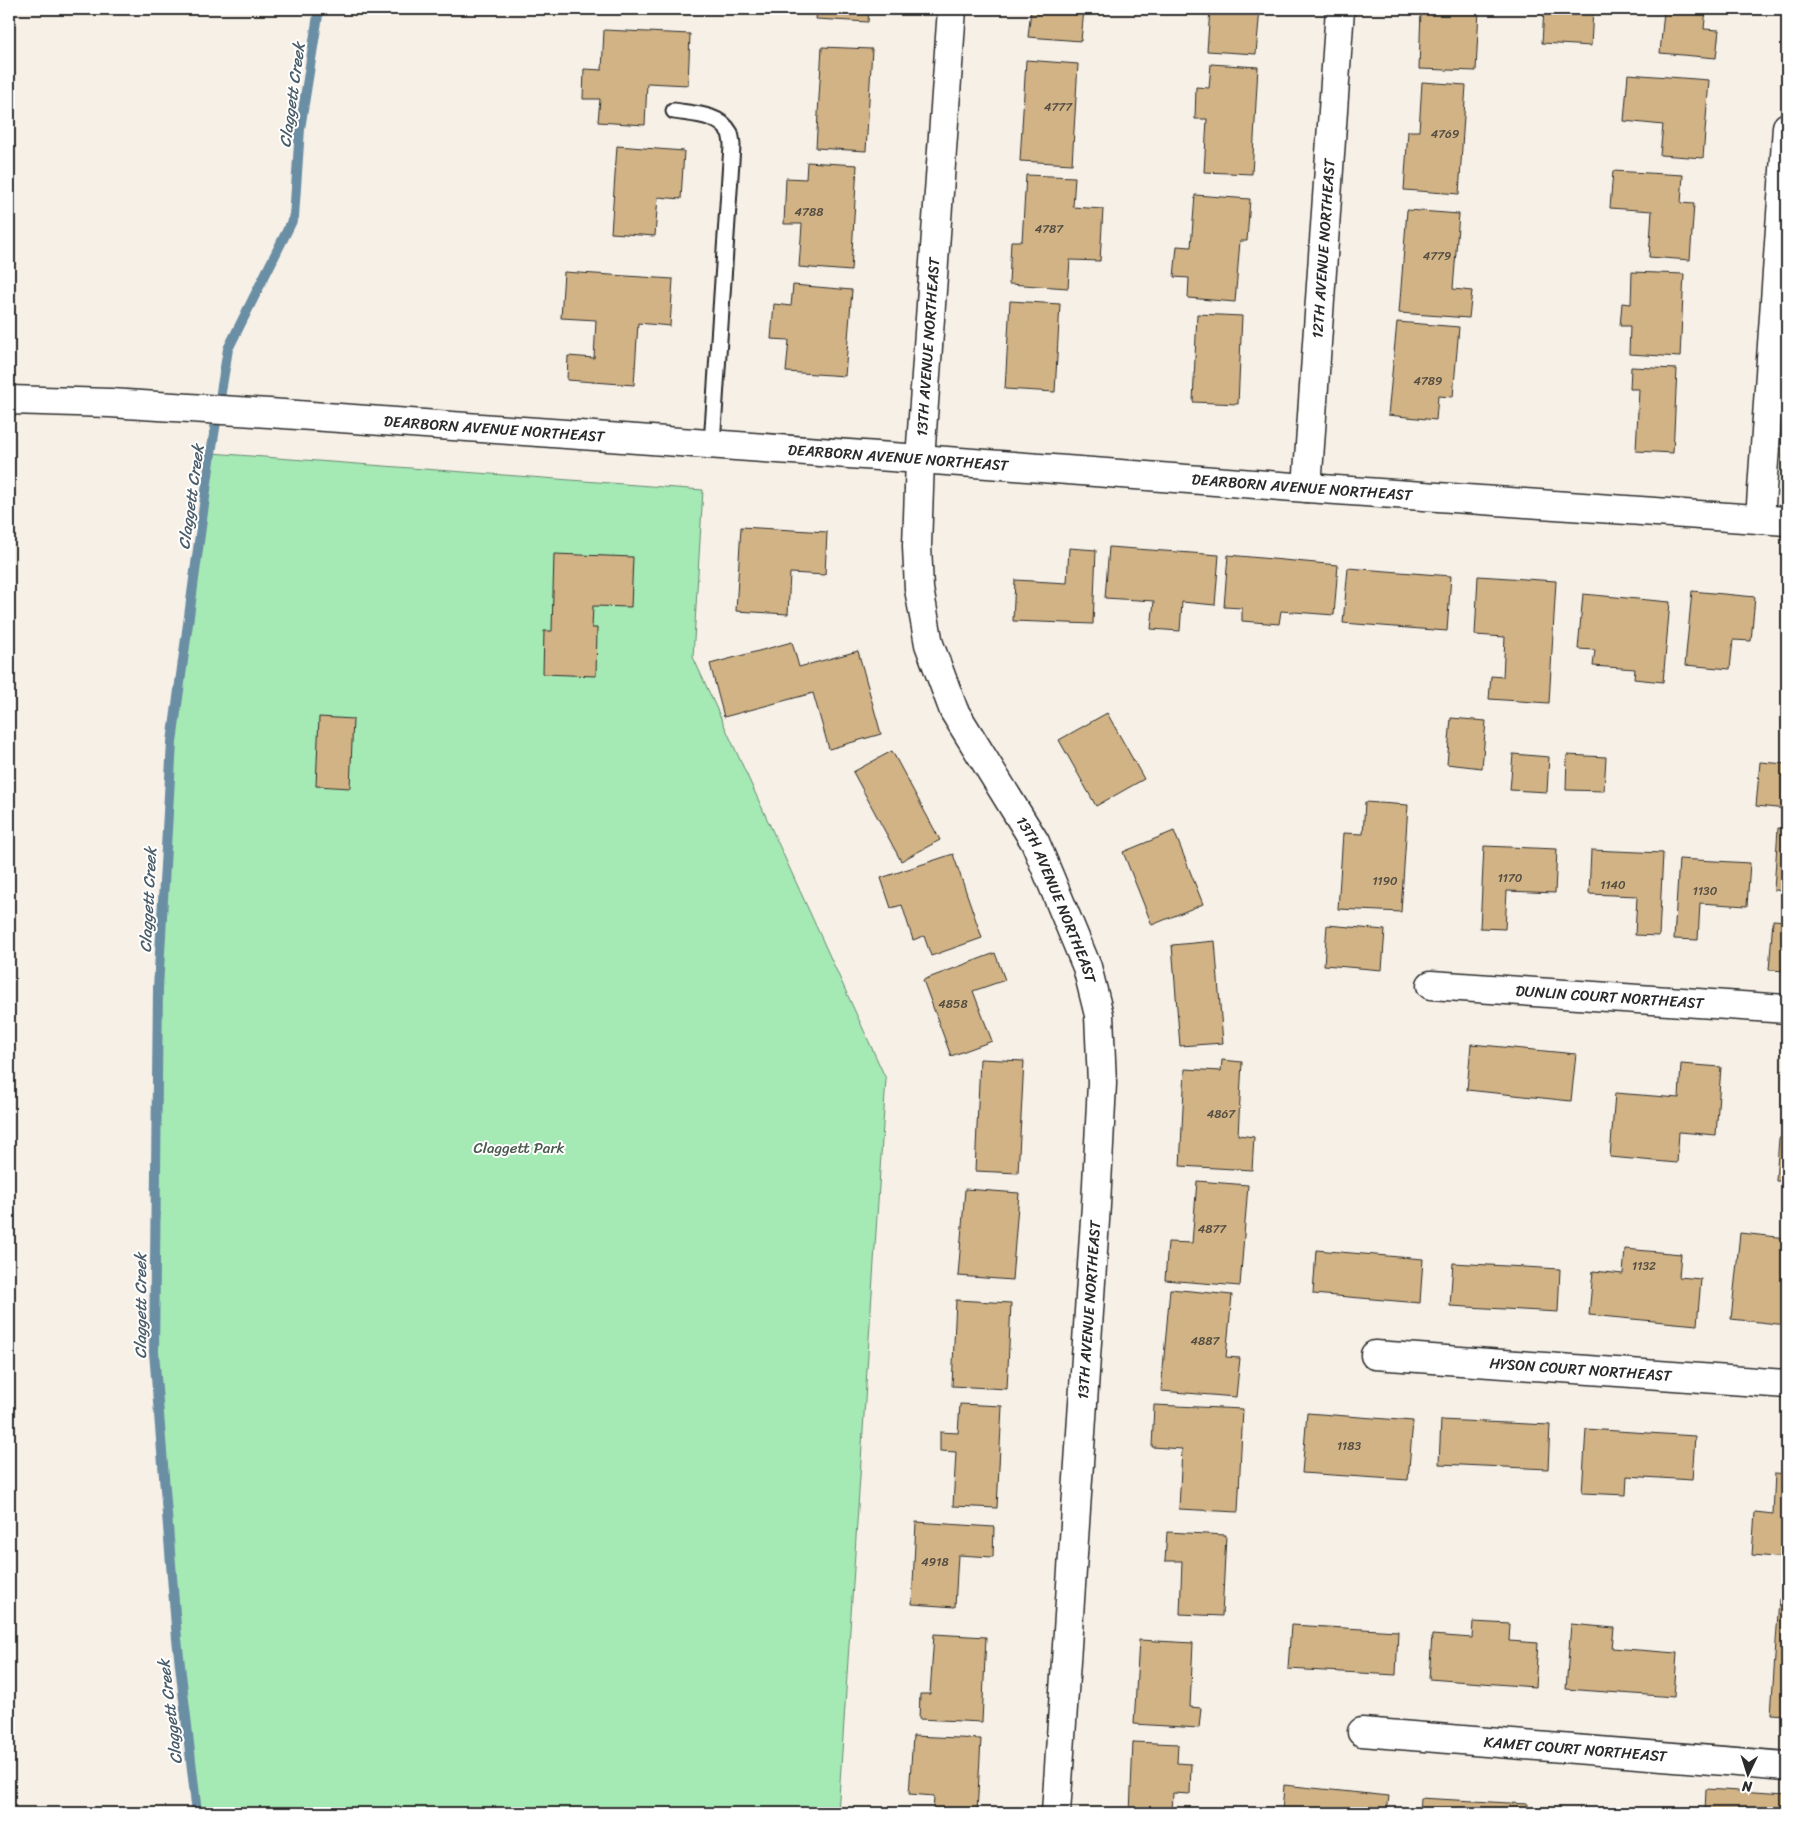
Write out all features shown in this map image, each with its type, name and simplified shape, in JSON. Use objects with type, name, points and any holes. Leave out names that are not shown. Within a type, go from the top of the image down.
[{"type":"street","name":"13TH AVENUE NORTHEAST","points":[[952,9],[920,459],[917,546],[918,589],[929,644],[954,711],[1035,842],[1087,967],[1099,1015],[1102,1083],[1096,1205],[1056,1813]]},
{"type":"street","name":"12TH AVENUE NORTHEAST","points":[[1307,488],[1340,9]]},
{"type":"street","points":[[1760,519],[1787,127]]},
{"type":"street","name":"DEARBORN AVENUE NORTHEAST","points":[[9,400],[110,403],[269,413],[1787,521]]},
{"type":"street","name":"DUNLIN COURT NORTHEAST","points":[[1431,985],[1787,1009]]},
{"type":"street","name":"HYSON COURT NORTHEAST","points":[[1375,1355],[1787,1384]]},
{"type":"street","name":"KAMET COURT NORTHEAST","points":[[1362,1732],[1787,1766]]},
{"type":"lane","points":[[674,111],[706,116],[720,123],[730,133],[732,146],[712,444]]},
{"type":"green space","name":"Claggett Park","points":[[211,453],[703,490],[693,657],[886,1079],[838,1813],[197,1813],[177,1639],[154,1352],[158,988],[172,742]]},
{"type":"building","points":[[817,9],[869,9],[868,22],[816,19]]},
{"type":"building","points":[[1031,9],[1084,9],[1081,41],[1028,37]]},
{"type":"building","points":[[1210,9],[1260,9],[1256,54],[1207,51]]},
{"type":"building","points":[[1421,9],[1479,9],[1476,71],[1419,69]]},
{"type":"building","points":[[1544,9],[1593,9],[1591,46],[1542,43]]},
{"type":"building","points":[[1643,9],[1706,9],[1704,29],[1719,30],[1716,58],[1660,53],[1664,11]]},
{"type":"building","points":[[604,30],[690,34],[688,85],[647,83],[645,125],[598,122],[600,99],[583,99],[584,69],[602,70]]},
{"type":"building","points":[[822,47],[872,49],[866,151],[816,148]]},
{"type":"building","points":[[1026,60],[1078,64],[1072,164],[1020,161]]},
{"type":"building","points":[[1211,64],[1258,67],[1252,174],[1204,172],[1207,119],[1195,119],[1196,87],[1209,88]]},
{"type":"building","points":[[1628,74],[1709,80],[1703,158],[1660,155],[1663,125],[1624,121]]},
{"type":"building","points":[[1422,82],[1466,85],[1459,194],[1404,190],[1408,131],[1419,131]]},
{"type":"building","points":[[617,146],[684,151],[681,199],[658,197],[655,236],[611,233]]},
{"type":"building","points":[[807,162],[857,165],[851,271],[799,267],[802,224],[784,224],[786,178],[806,179]]},
{"type":"building","points":[[1613,171],[1683,175],[1681,203],[1694,204],[1690,260],[1649,257],[1652,211],[1610,208]]},
{"type":"building","points":[[1026,175],[1075,177],[1073,207],[1103,209],[1100,261],[1070,260],[1068,288],[1009,284],[1011,241],[1022,241]]},
{"type":"building","points":[[1195,195],[1250,199],[1247,241],[1240,241],[1235,302],[1188,298],[1189,278],[1174,277],[1177,246],[1191,247]]},
{"type":"building","points":[[1407,210],[1459,214],[1453,289],[1472,291],[1469,318],[1399,313]]},
{"type":"building","points":[[564,272],[673,279],[670,326],[638,323],[634,385],[567,380],[568,356],[594,358],[596,320],[561,318]]},
{"type":"building","points":[[1632,272],[1684,274],[1680,357],[1629,354],[1630,326],[1620,326],[1622,303],[1631,304]]},
{"type":"building","points":[[793,285],[852,290],[845,376],[786,372],[789,340],[771,339],[774,304],[791,306]]},
{"type":"building","points":[[1010,301],[1060,304],[1055,392],[1005,389]]},
{"type":"building","points":[[1197,314],[1242,316],[1238,404],[1193,402]]},
{"type":"building","points":[[1397,322],[1459,327],[1453,397],[1438,396],[1436,420],[1388,415]]},
{"type":"building","points":[[1631,367],[1677,369],[1673,453],[1636,451],[1639,389],[1630,389]]},
{"type":"building","points":[[741,527],[827,532],[825,575],[790,573],[788,614],[736,611]]},
{"type":"building","points":[[1109,547],[1219,555],[1215,605],[1182,602],[1180,631],[1151,629],[1154,601],[1105,598]]},
{"type":"building","points":[[1069,548],[1096,550],[1093,624],[1013,621],[1015,580],[1067,583]]},
{"type":"building","points":[[554,554],[633,557],[631,607],[593,606],[592,628],[597,628],[596,676],[543,674],[544,631],[552,631]]},
{"type":"building","points":[[1228,555],[1338,565],[1334,615],[1281,611],[1279,624],[1242,621],[1242,608],[1224,607]]},
{"type":"building","points":[[1348,568],[1451,576],[1447,631],[1343,623]]},
{"type":"building","points":[[1478,576],[1556,581],[1549,703],[1489,699],[1491,676],[1503,677],[1505,637],[1475,635]]},
{"type":"building","points":[[1692,591],[1755,597],[1751,641],[1733,640],[1730,669],[1685,665]]},
{"type":"building","points":[[1583,594],[1670,602],[1663,682],[1634,679],[1635,669],[1593,666],[1595,650],[1578,649]]},
{"type":"building","points":[[792,642],[799,667],[858,651],[881,734],[829,749],[813,693],[724,717],[710,664]]},
{"type":"building","points":[[1107,713],[1144,779],[1096,806],[1059,740]]},
{"type":"building","points":[[319,717],[353,719],[350,788],[316,786]]},
{"type":"building","points":[[1451,718],[1486,721],[1482,768],[1447,764]]},
{"type":"building","points":[[892,751],[940,840],[901,861],[853,772]]},
{"type":"building","points":[[1513,754],[1549,757],[1547,792],[1510,790]]},
{"type":"building","points":[[1567,755],[1606,757],[1604,791],[1566,790]]},
{"type":"building","points":[[1760,762],[1787,764],[1787,809],[1756,806]]},
{"type":"building","points":[[1365,802],[1408,805],[1401,912],[1338,909],[1343,833],[1363,834]]},
{"type":"building","points":[[1778,828],[1787,829],[1787,891],[1774,890]]},
{"type":"building","points":[[1174,831],[1203,904],[1152,925],[1123,852]]},
{"type":"building","points":[[1484,846],[1557,849],[1555,893],[1507,891],[1505,929],[1480,928]]},
{"type":"building","points":[[1591,850],[1663,853],[1659,936],[1635,935],[1637,896],[1589,894]]},
{"type":"building","points":[[953,854],[982,938],[931,956],[924,936],[913,940],[902,905],[891,908],[881,878]]},
{"type":"building","points":[[1679,859],[1750,863],[1747,906],[1700,903],[1698,940],[1674,939]]},
{"type":"building","points":[[1773,920],[1787,921],[1787,971],[1769,970]]},
{"type":"building","points":[[1327,925],[1385,930],[1382,970],[1324,965]]},
{"type":"building","points":[[1215,941],[1223,1043],[1180,1046],[1172,945]]},
{"type":"building","points":[[995,953],[1005,980],[973,991],[992,1041],[951,1056],[923,980]]},
{"type":"building","points":[[1471,1044],[1576,1054],[1571,1101],[1467,1090]]},
{"type":"building","points":[[980,1059],[1024,1061],[1018,1173],[975,1171]]},
{"type":"building","points":[[1222,1060],[1242,1062],[1238,1135],[1254,1137],[1252,1170],[1180,1166],[1185,1069],[1221,1071]]},
{"type":"building","points":[[1681,1064],[1721,1067],[1716,1135],[1679,1132],[1677,1163],[1610,1157],[1615,1093],[1679,1098]]},
{"type":"building","points":[[1779,1138],[1787,1138],[1787,1181],[1776,1181]]},
{"type":"building","points":[[1197,1181],[1248,1185],[1240,1286],[1165,1280],[1168,1242],[1192,1243]]},
{"type":"building","points":[[965,1189],[1019,1193],[1012,1280],[958,1276]]},
{"type":"building","points":[[1740,1233],[1787,1238],[1787,1325],[1731,1319]]},
{"type":"building","points":[[1625,1249],[1681,1254],[1679,1277],[1701,1279],[1697,1325],[1589,1315],[1593,1271],[1623,1274]]},
{"type":"building","points":[[1316,1250],[1423,1259],[1420,1303],[1313,1294]]},
{"type":"building","points":[[1453,1263],[1560,1269],[1558,1312],[1450,1306]]},
{"type":"building","points":[[1170,1289],[1232,1295],[1226,1357],[1240,1358],[1236,1397],[1161,1391]]},
{"type":"building","points":[[956,1300],[1011,1303],[1007,1389],[952,1386]]},
{"type":"building","points":[[960,1404],[1002,1406],[997,1508],[953,1506],[956,1452],[940,1451],[940,1432],[958,1433]]},
{"type":"building","points":[[1154,1405],[1243,1409],[1238,1512],[1179,1509],[1182,1449],[1152,1447]]},
{"type":"building","points":[[1307,1413],[1413,1421],[1408,1480],[1302,1473]]},
{"type":"building","points":[[1441,1420],[1550,1425],[1548,1469],[1439,1464]]},
{"type":"building","points":[[1586,1429],[1695,1436],[1692,1480],[1627,1476],[1626,1495],[1582,1493]]},
{"type":"building","points":[[1775,1473],[1787,1474],[1787,1558],[1752,1555],[1755,1512],[1773,1514]]},
{"type":"building","points":[[916,1522],[994,1527],[993,1557],[958,1555],[955,1607],[912,1604]]},
{"type":"building","points":[[1167,1532],[1226,1535],[1222,1616],[1180,1614],[1182,1561],[1165,1561]]},
{"type":"building","points":[[1779,1599],[1787,1600],[1787,1715],[1771,1714]]},
{"type":"building","points":[[1473,1622],[1510,1624],[1509,1641],[1538,1643],[1535,1687],[1429,1679],[1432,1635],[1472,1638]]},
{"type":"building","points":[[1571,1624],[1614,1628],[1612,1648],[1677,1653],[1674,1697],[1566,1689]]},
{"type":"building","points":[[1291,1625],[1398,1631],[1396,1675],[1288,1669]]},
{"type":"building","points":[[934,1634],[986,1637],[982,1722],[919,1719],[920,1694],[930,1694]]},
{"type":"building","points":[[1139,1640],[1193,1643],[1190,1707],[1201,1708],[1199,1728],[1134,1724]]},
{"type":"building","points":[[913,1736],[981,1739],[977,1813],[933,1813],[934,1796],[909,1794]]},
{"type":"building","points":[[1133,1742],[1178,1744],[1177,1763],[1191,1764],[1190,1794],[1173,1793],[1172,1813],[1130,1813]]},
{"type":"building","points":[[1284,1785],[1389,1796],[1387,1813],[1282,1813]]},
{"type":"building","points":[[1706,1789],[1787,1794],[1787,1813],[1705,1813]]},
{"type":"building","points":[[1420,1798],[1527,1804],[1526,1813],[1419,1813]]},
{"type":"waterway","name":"Claggett Creek","points":[[197,1813],[177,1639],[154,1352],[158,988],[172,742],[211,453],[228,349],[294,217],[300,129],[319,9]]}]
